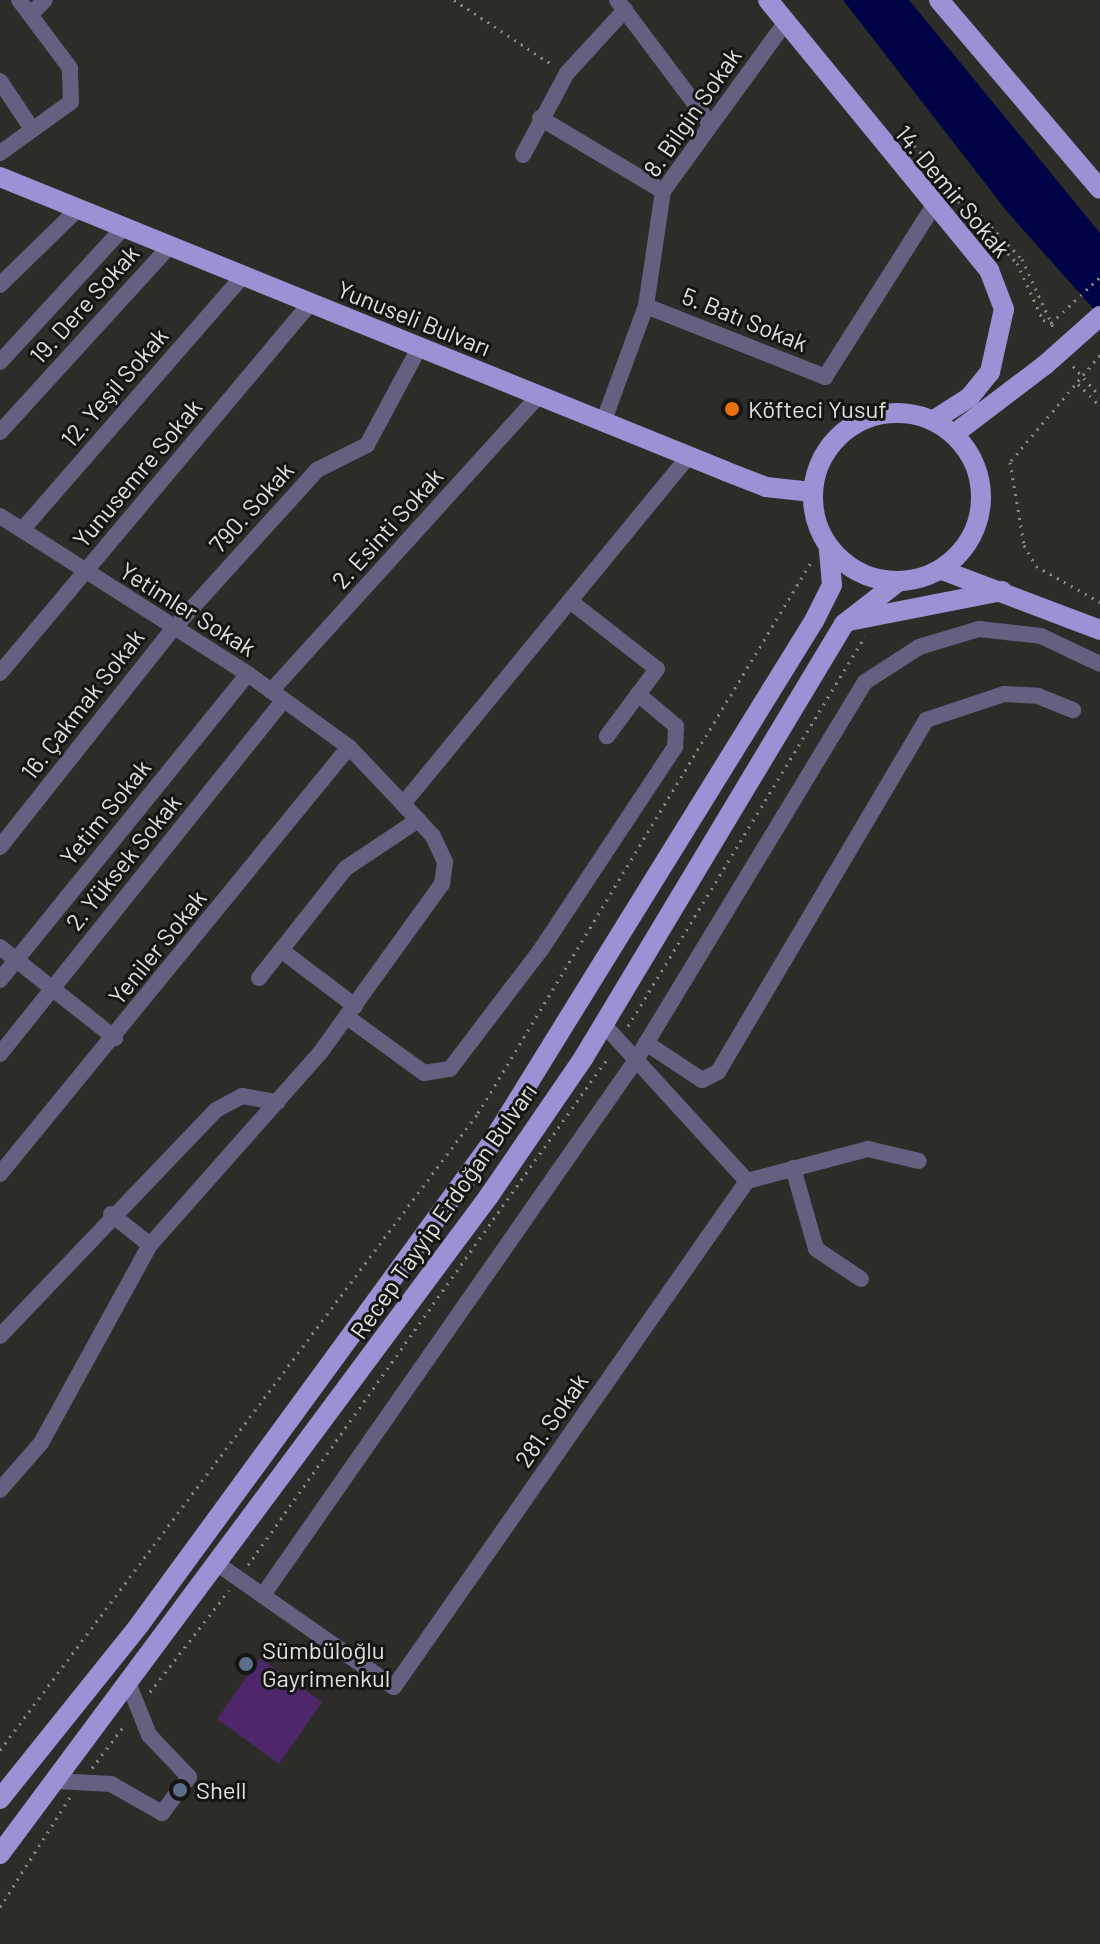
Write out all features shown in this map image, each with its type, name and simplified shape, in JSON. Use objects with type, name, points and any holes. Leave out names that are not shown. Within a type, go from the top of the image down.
[{"type":"main road","name":"14. Demir Sokak","points":[[768,0],[989,270],[1004,309],[990,372],[970,397],[934,420]]},
{"type":"main road","points":[[939,0],[1100,189]]},
{"type":"main road","name":"Yunuseli Bulvarı","points":[[0,177],[766,487],[812,492]]},
{"type":"main road","points":[[954,434],[1064,350],[1100,316]]},
{"type":"main road","points":[[942,570],[970,539],[981,503],[977,470],[954,434],[934,420],[900,412],[850,426],[826,450],[812,492],[822,553],[862,574],[898,582],[942,570],[1008,590],[1100,630]]},
{"type":"main road","name":"Recep Tayyip Erdoğan Bulvarı","points":[[0,1799],[140,1624],[490,1145],[814,621],[832,585],[822,553]]},
{"type":"main road","name":"Recep Tayyip Erdoğan Bulvarı","points":[[0,1854],[219,1565],[489,1196],[603,1024],[846,622],[898,582]]},
{"type":"main road","points":[[846,622],[1008,590]]},
{"type":"street","points":[[0,153],[71,102],[70,68],[32,13],[19,0]]},
{"type":"street","points":[[32,13],[45,0]]},
{"type":"street","points":[[523,155],[540,118],[567,73],[621,5],[710,124]]},
{"type":"street","name":"8. Bilgin Sokak","points":[[604,420],[646,306],[663,191],[786,22]]},
{"type":"street","points":[[0,81],[32,129]]},
{"type":"street","points":[[540,118],[575,145],[663,191]]},
{"type":"street","name":"5. Batı Sokak","points":[[646,306],[825,377],[934,205]]},
{"type":"street","points":[[0,285],[79,208]]},
{"type":"street","points":[[0,362],[125,226]]},
{"type":"street","name":"19. Dere Sokak","points":[[0,432],[171,245]]},
{"type":"street","name":"12. Yeşil Sokak","points":[[22,530],[244,275]]},
{"type":"street","name":"Yunusemre Sokak","points":[[0,673],[310,304]]},
{"type":"street","name":"790. Sokak","points":[[173,629],[317,470],[367,445],[419,348]]},
{"type":"street","name":"2. Esinti Sokak","points":[[277,696],[538,397]]},
{"type":"street","points":[[403,804],[689,456]]},
{"type":"street","name":"Yetimler Sokak","points":[[0,516],[85,573],[248,674],[349,747],[418,820],[445,862],[442,884],[351,1012],[277,1102],[150,1245],[41,1443],[0,1490]]},
{"type":"street","points":[[570,601],[657,669],[607,736]]},
{"type":"street","name":"16. Çakmak Sokak","points":[[0,847],[173,629]]},
{"type":"street","points":[[263,1595],[636,1060],[865,682],[919,647],[979,629],[1041,636],[1100,664]]},
{"type":"street","name":"Yetim Sokak","points":[[0,980],[248,674]]},
{"type":"street","points":[[281,950],[424,1073],[450,1069],[540,951],[675,747],[676,726],[638,694]]},
{"type":"street","points":[[646,1043],[702,1080],[718,1072],[926,720],[1004,694],[1038,696],[1073,710]]},
{"type":"street","name":"2. Yüksek Sokak","points":[[0,1054],[277,696]]},
{"type":"street","name":"Yeniler Sokak","points":[[0,1174],[115,1038],[349,747]]},
{"type":"street","points":[[259,978],[346,868],[418,820]]},
{"type":"street","points":[[0,947],[115,1038]]},
{"type":"street","points":[[603,1024],[747,1181],[868,1149],[919,1161]]},
{"type":"street","points":[[0,1336],[111,1214],[216,1110],[242,1096],[277,1102]]},
{"type":"street","points":[[793,1168],[816,1249],[861,1279]]},
{"type":"street","name":"281. Sokak","points":[[219,1565],[394,1687],[747,1181]]},
{"type":"street","points":[[111,1214],[150,1245]]},
{"type":"street","points":[[56,1781],[111,1784],[162,1813],[189,1777],[149,1735],[129,1685]]},
{"type":"path","points":[[454,0],[567,73]]},
{"type":"path","points":[[891,121],[1022,259],[1064,350],[1080,375],[1100,396]]},
{"type":"path","points":[[1057,318],[1100,277]]},
{"type":"path","points":[[1100,355],[1080,375],[1078,384],[1010,462],[1024,545],[1036,566],[1100,602]]},
{"type":"path","points":[[1078,384],[1100,406]]},
{"type":"path","points":[[0,1750],[478,1113],[822,553]]},
{"type":"shaded area","points":[[843,0],[909,0],[1100,233],[1100,316],[1009,214]]},
{"type":"building","points":[[260,1658],[322,1702],[279,1764],[217,1719]]},
{"type":"place","name":"Köfteci Yusuf","points":[[732,409]]},
{"type":"place","name":"Sümbüloğlu Gayrimenkul","points":[[246,1664]]},
{"type":"place","name":"Shell","points":[[180,1790]]}]
